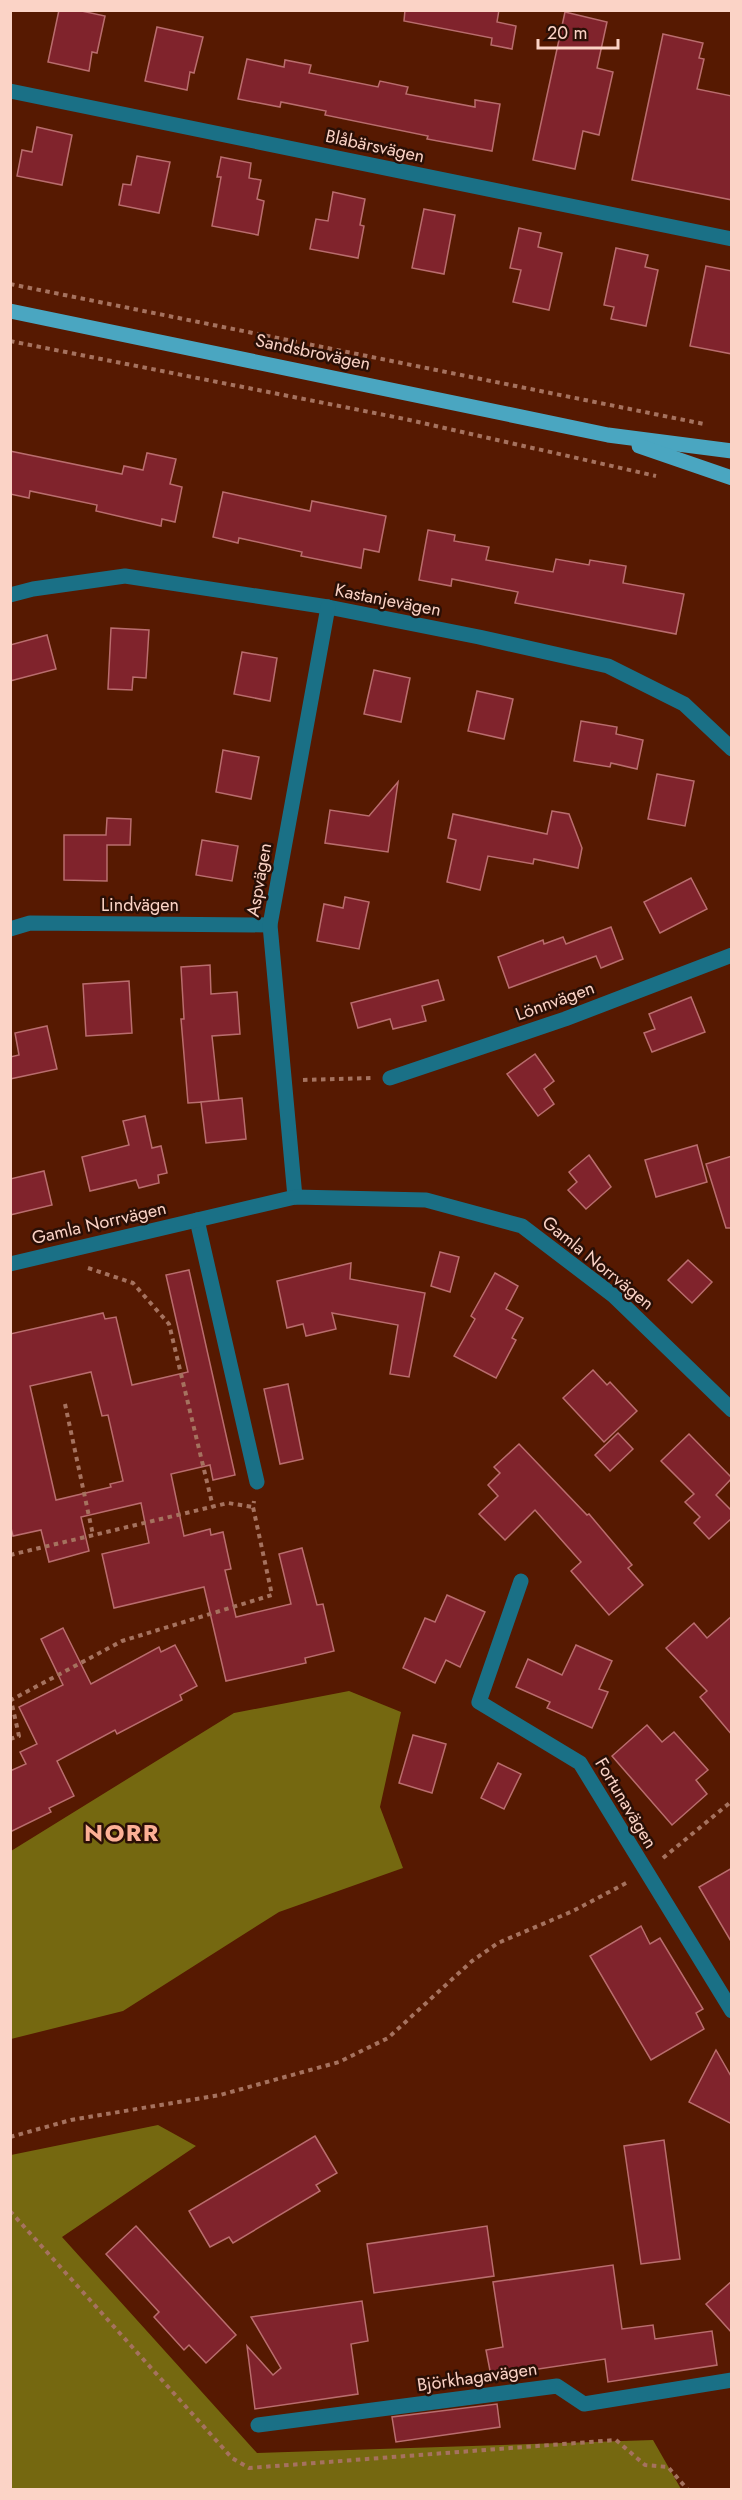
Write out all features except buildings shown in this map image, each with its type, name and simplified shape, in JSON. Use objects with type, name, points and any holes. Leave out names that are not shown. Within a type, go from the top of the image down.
[{"type":"main road","name":"Sandsbrovägen","points":[[10,311],[608,435],[732,451]]},
{"type":"main road","name":"Sandsbrovägen","points":[[608,435],[732,478]]},
{"type":"street","name":"Blåbärsvägen","points":[[10,91],[732,239]]},
{"type":"street","name":"Kastanjevägen","points":[[10,595],[33,589],[124,576],[328,607],[608,666],[684,704],[732,749]]},
{"type":"street","name":"Aspvägen","points":[[295,1197],[270,925],[328,607]]},
{"type":"street","name":"Lindvägen","points":[[10,929],[30,923],[270,925]]},
{"type":"street","name":"Lönnvägen","points":[[390,1078],[565,1019],[732,955]]},
{"type":"street","name":"Gamla Norrvägen","points":[[10,1264],[295,1197],[426,1200],[522,1226],[614,1296],[732,1410]]},
{"type":"street","points":[[197,1220],[257,1482]]},
{"type":"street","name":"Fortunavägen","points":[[521,1581],[479,1702],[580,1763],[732,2011]]},
{"type":"street","name":"Björkhagavägen","points":[[258,2425],[556,2386],[584,2404],[732,2380]]},
{"type":"path","points":[[10,284],[708,425]]},
{"type":"path","points":[[10,341],[405,419],[657,477]]},
{"type":"path","points":[[285,1081],[390,1078]]},
{"type":"path","points":[[87,1268],[133,1283],[169,1324],[213,1507]]},
{"type":"path","points":[[65,1404],[93,1535]]},
{"type":"path","points":[[10,1738],[20,1736],[11,1700],[122,1641],[272,1595],[253,1507],[257,1482]]},
{"type":"path","points":[[10,1555],[228,1503],[253,1507]]},
{"type":"path","points":[[10,2137],[71,2120],[220,2095],[339,2062],[388,2038],[472,1961],[498,1943],[573,1911],[646,1872],[732,1801]]},
{"type":"shaded area","points":[[349,1691],[401,1712],[380,1807],[403,1868],[279,1912],[123,2011],[11,2039],[11,1851],[234,1713]]},
{"type":"shaded area","points":[[158,2125],[196,2146],[62,2237],[257,2453],[653,2440],[681,2489],[11,2489],[11,2155]]},
{"type":"district","name":"NORR","points":[[122,1832]]}]
